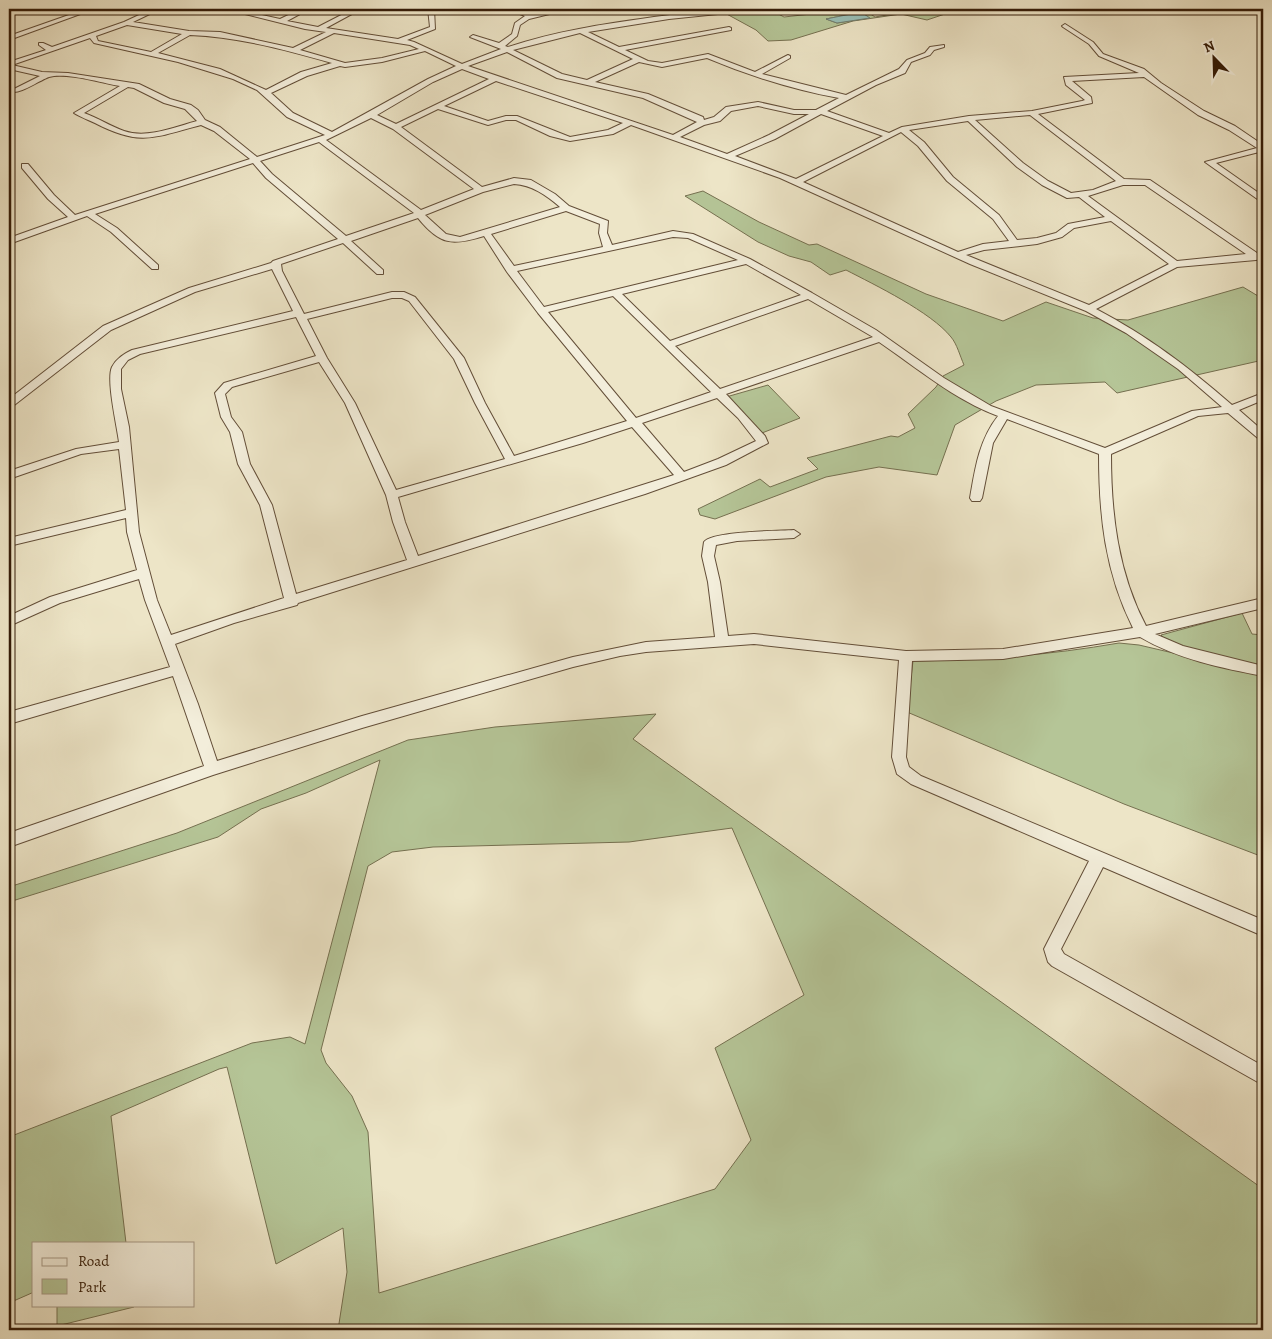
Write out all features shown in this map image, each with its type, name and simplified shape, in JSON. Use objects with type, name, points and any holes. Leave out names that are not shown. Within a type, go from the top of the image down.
[{"type":"street","points":[[9,12],[17,9]]},
{"type":"street","points":[[9,38],[91,9]]},
{"type":"street","points":[[9,65],[126,24],[157,9]]},
{"type":"street","points":[[228,9],[319,29],[401,40],[426,49],[462,66],[631,122],[797,182],[958,255],[1089,309],[1130,331],[1182,367],[1263,437]]},
{"type":"street","points":[[281,21],[306,9]]},
{"type":"street","points":[[319,29],[358,9]]},
{"type":"street","points":[[401,40],[433,28],[431,9]]},
{"type":"street","points":[[510,9],[530,14],[567,9]]},
{"type":"street","points":[[9,241],[88,213],[332,135],[372,115],[430,81],[462,66],[508,49],[578,30],[669,17],[747,9]]},
{"type":"street","points":[[500,46],[515,35],[517,24],[530,14]]},
{"type":"street","points":[[669,17],[677,23]]},
{"type":"street","points":[[126,24],[189,33],[220,34],[294,50],[348,66],[426,49]]},
{"type":"street","points":[[1065,26],[1091,43],[1101,55],[1145,74],[1201,113],[1232,128],[1263,149]]},
{"type":"street","points":[[578,30],[638,60],[655,65],[708,56],[756,74],[824,93],[846,96]]},
{"type":"street","points":[[686,30],[693,35]]},
{"type":"street","points":[[618,49],[729,30]]},
{"type":"street","points":[[294,50],[334,31]]},
{"type":"street","points":[[153,53],[189,33]]},
{"type":"street","points":[[92,36],[96,42],[202,65],[258,87],[290,115],[332,135]]},
{"type":"street","points":[[473,37],[508,49],[551,72],[655,100],[695,116],[700,119],[701,123]]},
{"type":"street","points":[[41,44],[52,50]]},
{"type":"street","points":[[729,156],[772,137],[846,96],[902,72],[909,61],[928,54],[932,48],[942,46]]},
{"type":"street","points":[[756,74],[788,57]]},
{"type":"street","points":[[587,82],[638,60]]},
{"type":"street","points":[[265,93],[304,74],[339,64]]},
{"type":"street","points":[[9,65],[38,73],[136,86],[167,101],[188,107],[195,112],[202,122],[217,129],[251,155],[269,176],[343,240],[368,259],[380,272]]},
{"type":"street","points":[[14,91],[51,74]]},
{"type":"street","points":[[797,182],[902,129],[969,118],[1032,113],[1089,101],[1088,98],[1067,81],[1068,78],[1145,74]]},
{"type":"street","points":[[396,127],[496,78]]},
{"type":"street","points":[[126,84],[78,113],[124,134],[138,137],[202,122]]},
{"type":"street","points":[[673,138],[701,123],[717,119],[729,109],[758,104],[794,112],[819,111],[888,135]]},
{"type":"street","points":[[439,107],[488,123],[506,118],[516,118],[553,134],[570,139],[610,132],[631,122]]},
{"type":"street","points":[[1032,113],[1122,182]]},
{"type":"street","points":[[372,115],[396,127],[454,168],[480,190]]},
{"type":"street","points":[[969,118],[1024,169],[1070,196],[1081,195],[1122,182],[1139,181],[1154,185],[1260,256]]},
{"type":"street","points":[[902,129],[921,144],[950,179],[996,217],[1015,244]]},
{"type":"street","points":[[320,139],[420,214],[433,230],[444,237],[454,240],[486,233],[566,208]]},
{"type":"street","points":[[1263,149],[1209,162],[1263,200]]},
{"type":"street","points":[[24,166],[51,197],[74,218]]},
{"type":"street","points":[[9,404],[108,328],[192,290],[275,265],[283,260],[392,225],[480,190],[521,180],[552,196],[566,208],[605,223],[603,233],[608,247]]},
{"type":"street","points":[[1081,195],[1175,264]]},
{"type":"street","points":[[88,213],[114,230],[155,267]]},
{"type":"street","points":[[958,255],[983,247],[1051,238],[1059,235],[1070,226],[1114,218]]},
{"type":"street","points":[[486,233],[510,270],[541,311],[682,477]]},
{"type":"street","points":[[510,270],[673,234],[690,236],[748,261],[809,295],[880,338],[940,380],[987,408],[1105,452],[1196,413],[1232,409],[1263,396]]},
{"type":"street","points":[[1089,309],[1175,264],[1260,256]]},
{"type":"street","points":[[541,311],[748,261]]},
{"type":"street","points":[[275,265],[322,358],[350,403],[392,495],[399,522],[414,561]]},
{"type":"street","points":[[167,642],[229,620],[292,602],[414,561],[553,520],[682,477],[722,462],[762,442],[761,438],[742,416],[670,344],[615,293]]},
{"type":"street","points":[[212,769],[143,573],[133,532],[123,427],[116,389],[116,369],[124,358],[136,352],[392,294],[404,295],[412,299],[460,358],[480,403],[511,460]]},
{"type":"street","points":[[670,344],[809,295]]},
{"type":"street","points":[[392,495],[635,422],[880,338]]},
{"type":"street","points":[[292,602],[266,505],[244,464],[238,439],[234,428],[226,417],[220,393],[228,385],[322,358]]},
{"type":"street","points":[[976,498],[985,447],[994,428],[1005,415]]},
{"type":"street","points":[[9,475],[76,451],[108,445],[124,445]]},
{"type":"street","points":[[1105,452],[1104,482],[1110,542],[1127,603],[1142,632],[1162,644],[1181,651],[1263,671]]},
{"type":"street","points":[[9,542],[132,512]]},
{"type":"street","points":[[722,640],[714,582],[708,556],[710,542],[737,537],[794,534]]},
{"type":"street","points":[[9,621],[55,600],[143,573]]},
{"type":"street","points":[[9,840],[212,769],[362,722],[573,662],[646,647],[754,639],[807,643],[906,656],[1002,654],[1142,632],[1263,603]]},
{"type":"street","points":[[906,656],[899,757],[902,770],[916,780],[1263,928]]},
{"type":"street","points":[[9,718],[177,670]]},
{"type":"street","points":[[1099,858],[1052,948],[1054,956],[1263,1076]]},
{"type":"green space","points":[[769,9],[784,17],[811,14],[806,10],[814,9],[878,9],[866,11],[875,17],[893,14],[884,9],[960,9],[927,20],[901,14],[853,21],[791,40],[768,41],[756,30],[723,12]],"holes":[[[861,12],[869,18],[837,23],[826,19]]]},
{"type":"green space","points":[[703,191],[759,222],[809,245],[817,244],[926,294],[1003,321],[1046,302],[1093,318],[1128,320],[1243,287],[1263,299],[1263,360],[1117,393],[1105,382],[1036,385],[996,401],[955,425],[937,475],[879,467],[826,477],[715,519],[700,515],[698,509],[760,479],[770,487],[818,469],[807,458],[891,436],[898,437],[915,428],[908,414],[936,387],[943,376],[964,365],[951,337],[917,309],[846,270],[830,275],[811,262],[789,256],[758,242],[685,196]]},
{"type":"green space","points":[[768,385],[800,418],[762,433],[726,397]]},
{"type":"green space","points":[[1242,613],[1252,634],[1263,635],[1263,667],[1175,645],[1161,635]]},
{"type":"green space","points":[[1119,643],[1139,645],[1263,674],[1263,857],[1124,804],[907,712],[913,661],[1017,656]]},
{"type":"green space","points":[[656,714],[633,739],[1263,1189],[1263,1330],[338,1330],[347,1272],[343,1228],[276,1264],[227,1067],[111,1116],[126,1242],[32,1242],[32,1293],[9,1303],[9,1137],[252,1043],[290,1037],[305,1044],[380,760],[306,793],[261,809],[218,837],[9,902],[9,887],[177,833],[408,740],[495,727]],"holes":[[[732,828],[804,995],[715,1048],[751,1140],[715,1189],[379,1293],[368,1132],[352,1096],[326,1063],[321,1050],[368,866],[392,852],[433,847],[629,842]]]},
{"type":"green space","points":[[57,1306],[134,1306],[134,1307],[57,1326]]},
{"type":"water","points":[[861,12],[870,18],[837,23],[826,19]]}]
